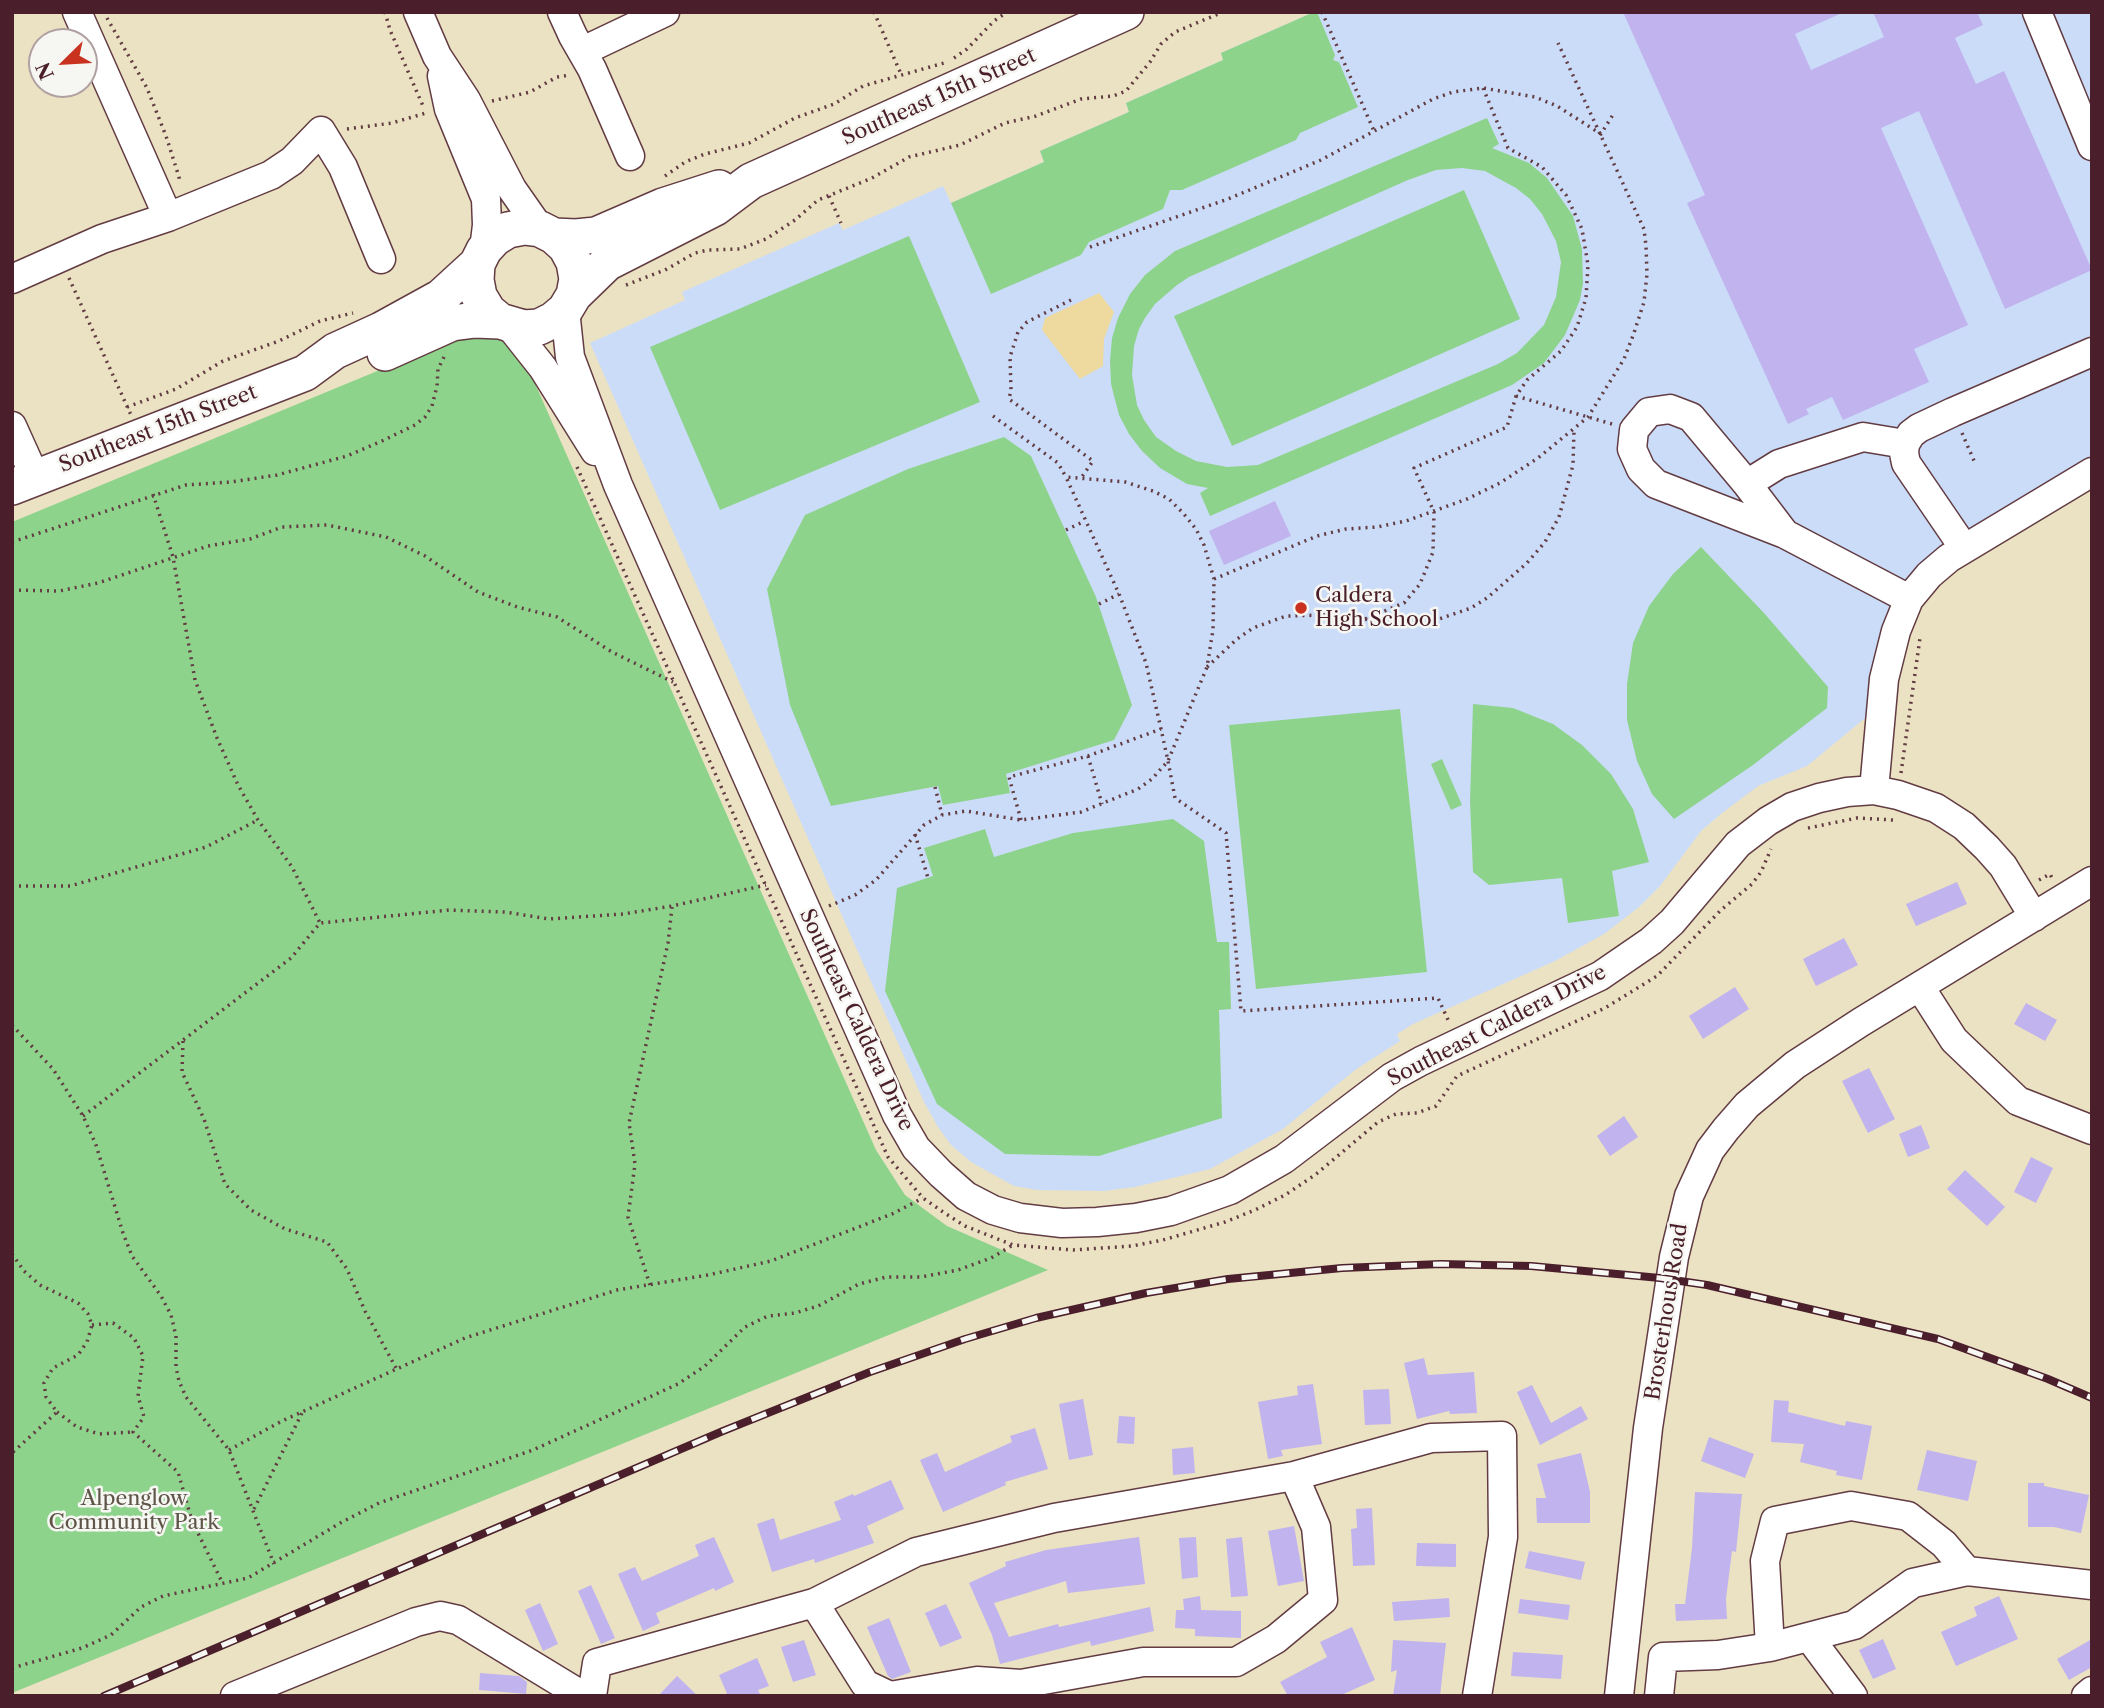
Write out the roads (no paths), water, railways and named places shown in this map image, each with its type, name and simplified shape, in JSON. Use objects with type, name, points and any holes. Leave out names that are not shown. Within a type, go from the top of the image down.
[{"type":"main road","name":"Southeast 15th Street","points":[[547,233],[576,237],[596,235],[696,194],[751,181],[1126,12]]},
{"type":"main road","name":"Southeast 15th Street","points":[[569,303],[607,263],[715,208],[751,181]]},
{"type":"main road","points":[[524,227],[547,233],[566,247],[574,262],[576,279],[569,303],[553,320],[539,327],[524,328],[504,323],[488,311],[479,296],[476,280],[481,257],[495,238],[508,230],[524,227]]},
{"type":"main road","name":"Southeast 15th Street","points":[[24,482],[305,373],[335,351],[391,325],[440,297],[481,257]]},
{"type":"main road","name":"Southeast 15th Street","points":[[305,373],[341,370],[452,323],[475,320],[504,323]]},
{"type":"street","points":[[77,12],[168,217]]},
{"type":"street","points":[[418,12],[437,56],[466,100],[512,189],[547,233]]},
{"type":"street","points":[[562,12],[573,36],[594,53],[630,156]]},
{"type":"street","points":[[594,53],[665,12]]},
{"type":"street","points":[[2037,12],[2092,146]]},
{"type":"street","points":[[437,56],[449,109],[486,199],[487,225],[481,257]]},
{"type":"street","points":[[12,279],[102,239],[168,217],[271,175],[292,161],[321,131],[343,167],[381,259]]},
{"type":"street","name":"Southeast Caldera Drive","points":[[569,303],[570,357],[618,485],[897,1115],[916,1148],[941,1174],[967,1196],[993,1210],[1020,1218],[1062,1223],[1136,1218],[1171,1211],[1230,1190],[1312,1140],[1392,1077],[1569,992],[1629,957],[1672,922],[1738,844],[1768,821],[1793,807],[1819,798],[1847,792],[1886,793],[1936,808],[1964,826],[2003,866],[2034,917]]},
{"type":"street","name":"Southeast Caldera Drive","points":[[504,323],[543,368],[618,485]]},
{"type":"street","points":[[1964,548],[1906,463],[1905,444],[1919,428],[2092,352]]},
{"type":"street","points":[[1784,534],[1692,417],[1670,409],[1649,412],[1634,430],[1632,449],[1641,469],[1656,484],[1784,534],[1909,599]]},
{"type":"street","points":[[12,426],[24,482]]},
{"type":"street","points":[[1747,484],[1779,464],[1863,438],[1905,444]]},
{"type":"street","points":[[1886,793],[1884,680],[1896,631],[1909,599],[1929,575],[1964,548],[2092,472]]},
{"type":"street","name":"Brosterhous Road","points":[[1619,1696],[1648,1428],[1679,1230],[1695,1180],[1721,1135],[1766,1087],[1813,1052],[2092,881]]},
{"type":"street","points":[[1920,987],[1954,1040],[2018,1101],[2092,1130]]},
{"type":"street","points":[[592,1696],[597,1663],[814,1604],[916,1552],[1054,1518],[1294,1476],[1431,1438],[1502,1436],[1503,1537],[1477,1696]]},
{"type":"street","points":[[814,1604],[864,1684],[890,1696],[977,1681],[1021,1684],[1143,1662],[1236,1662],[1276,1639],[1323,1600],[1316,1527],[1294,1476]]},
{"type":"street","points":[[1770,1647],[1765,1561],[1775,1521],[1851,1507],[1908,1516],[1944,1544],[1967,1571]]},
{"type":"street","points":[[1659,1696],[1663,1657],[1718,1655],[1770,1647],[1854,1625],[1913,1583],[1967,1571],[2092,1585]]},
{"type":"street","points":[[235,1696],[416,1622],[440,1616],[458,1619],[583,1696]]},
{"type":"street","points":[[1809,1637],[1853,1696]]},
{"type":"street","points":[[2086,1696],[2092,1691]]},
{"type":"railway","points":[[104,1696],[723,1431],[870,1372],[1036,1318],[1146,1293],[1228,1279],[1342,1268],[1441,1264],[1531,1266],[1660,1278],[1707,1285],[1938,1339],[2092,1398]]},
{"type":"place","name":"Caldera High School","points":[[1301,608]]},
{"type":"park label","name":"Alpenglow Community Park","points":[[134,1511]]}]
